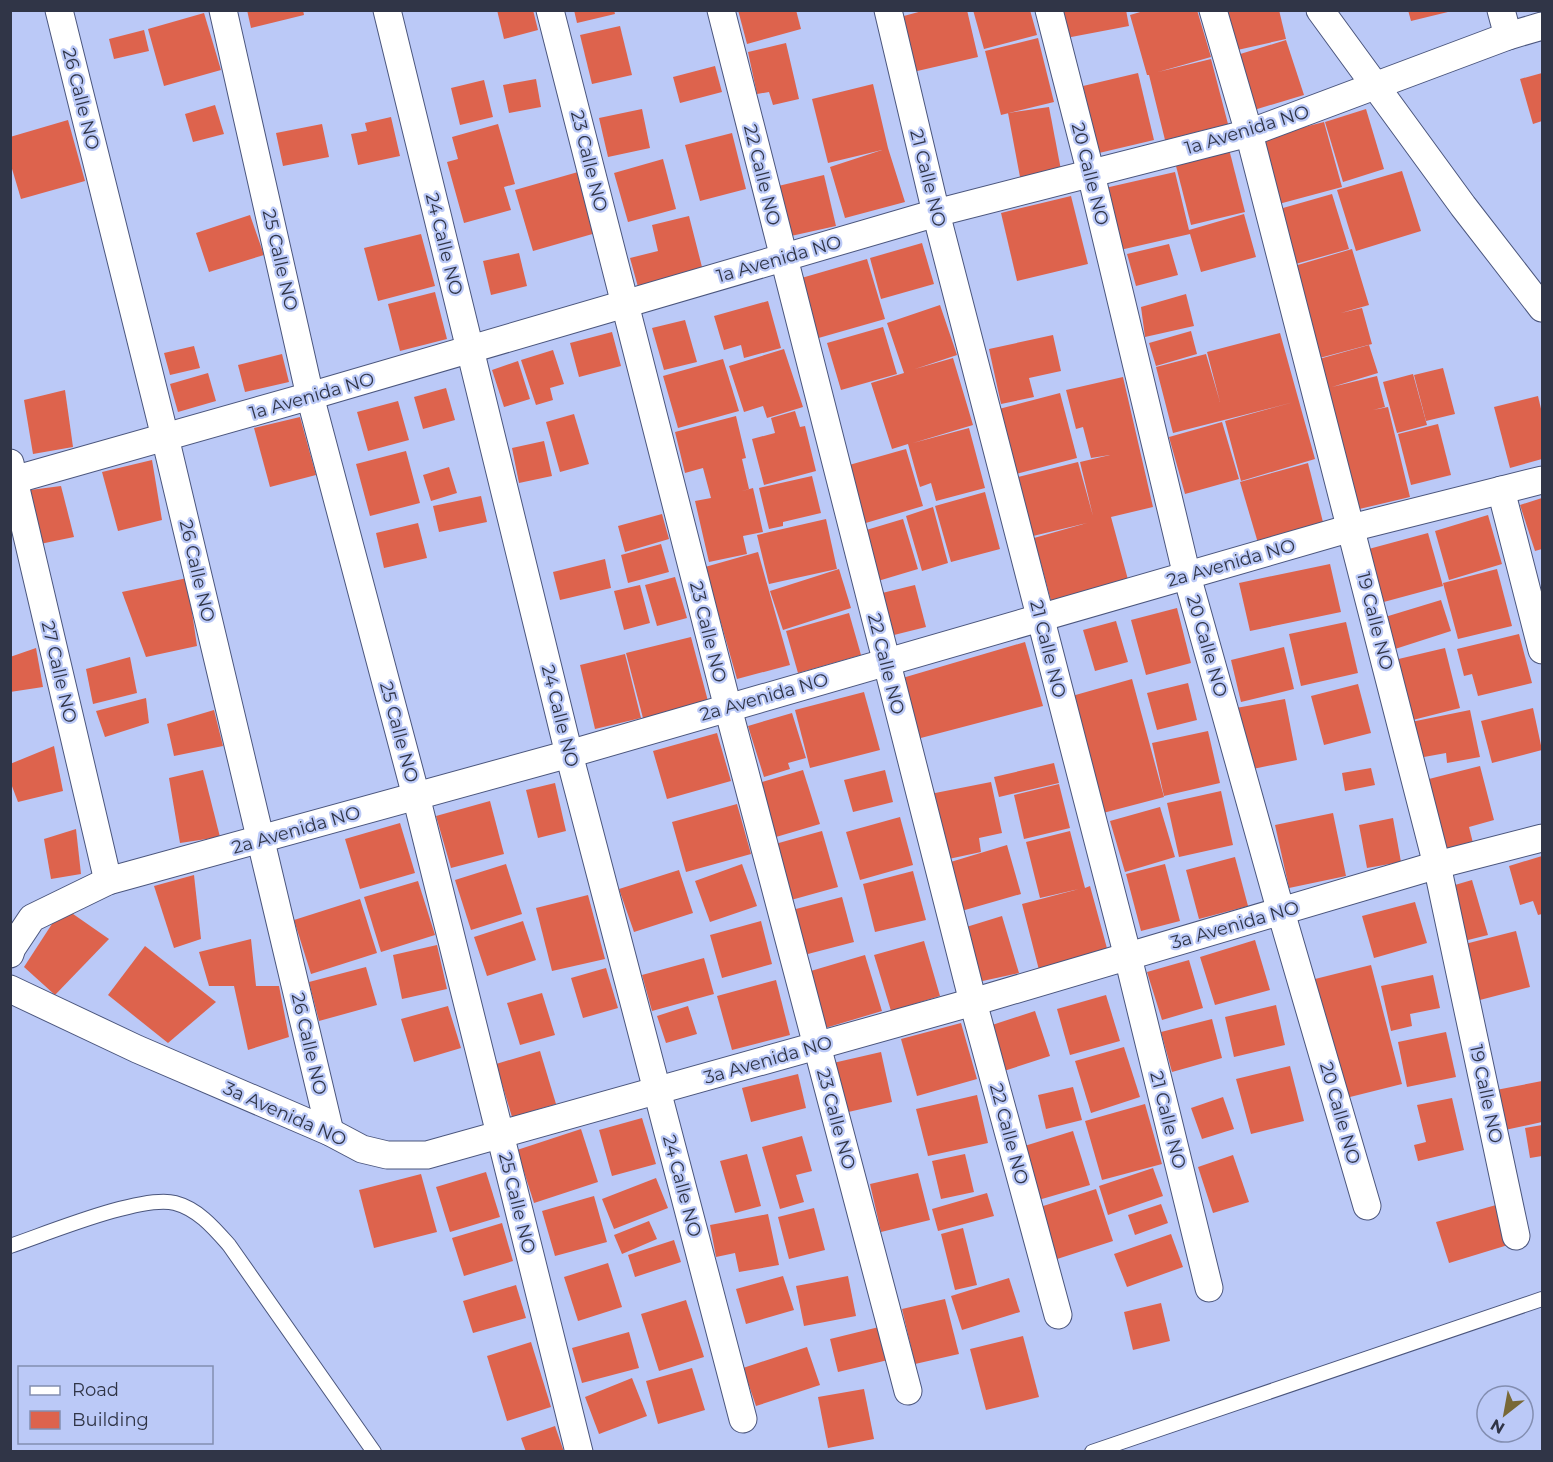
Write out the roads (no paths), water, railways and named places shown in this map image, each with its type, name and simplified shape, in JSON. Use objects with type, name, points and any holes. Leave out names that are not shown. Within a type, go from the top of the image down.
[{"type":"street","name":"26 Calle NO","points":[[59,10],[165,437],[330,1132]]},
{"type":"street","name":"25 Calle NO","points":[[223,10],[310,396],[416,796],[579,1452]]},
{"type":"street","name":"24 Calle NO","points":[[387,10],[569,754],[743,1419]]},
{"type":"street","name":"23 Calle NO","points":[[550,10],[728,708],[908,1391]]},
{"type":"street","name":"22 Calle NO","points":[[721,10],[973,1002],[1058,1315]]},
{"type":"street","name":"21 Calle NO","points":[[888,10],[936,213],[1128,957],[1209,1288]]},
{"type":"street","name":"20 Calle NO","points":[[1049,10],[1091,174],[1187,576],[1281,912],[1367,1206]]},
{"type":"street","name":"19 Calle NO","points":[[1212,10],[1249,133],[1437,865],[1516,1236]]},
{"type":"street","points":[[1320,10],[1542,308]]},
{"type":"street","points":[[1501,10],[1508,36]]},
{"type":"street","name":"1a Avenida NO","points":[[12,474],[165,437],[936,213],[1249,133],[1508,36],[1542,26]]},
{"type":"street","name":"27 Calle NO","points":[[12,474],[108,881]]},
{"type":"street","name":"2a Avenida NO","points":[[10,954],[32,918],[108,881],[569,754],[1351,528],[1542,480]]},
{"type":"street","points":[[1501,490],[1542,650]]},
{"type":"street","name":"3a Avenida NO","points":[[10,989],[137,1049],[330,1132],[362,1149],[387,1155],[427,1155],[973,1002],[1437,865],[1542,838]]},
{"type":"lane","points":[[10,1246],[144,1202],[175,1203],[204,1218],[229,1245],[375,1452]]},
{"type":"lane","points":[[1092,1452],[1542,1299]]}]
